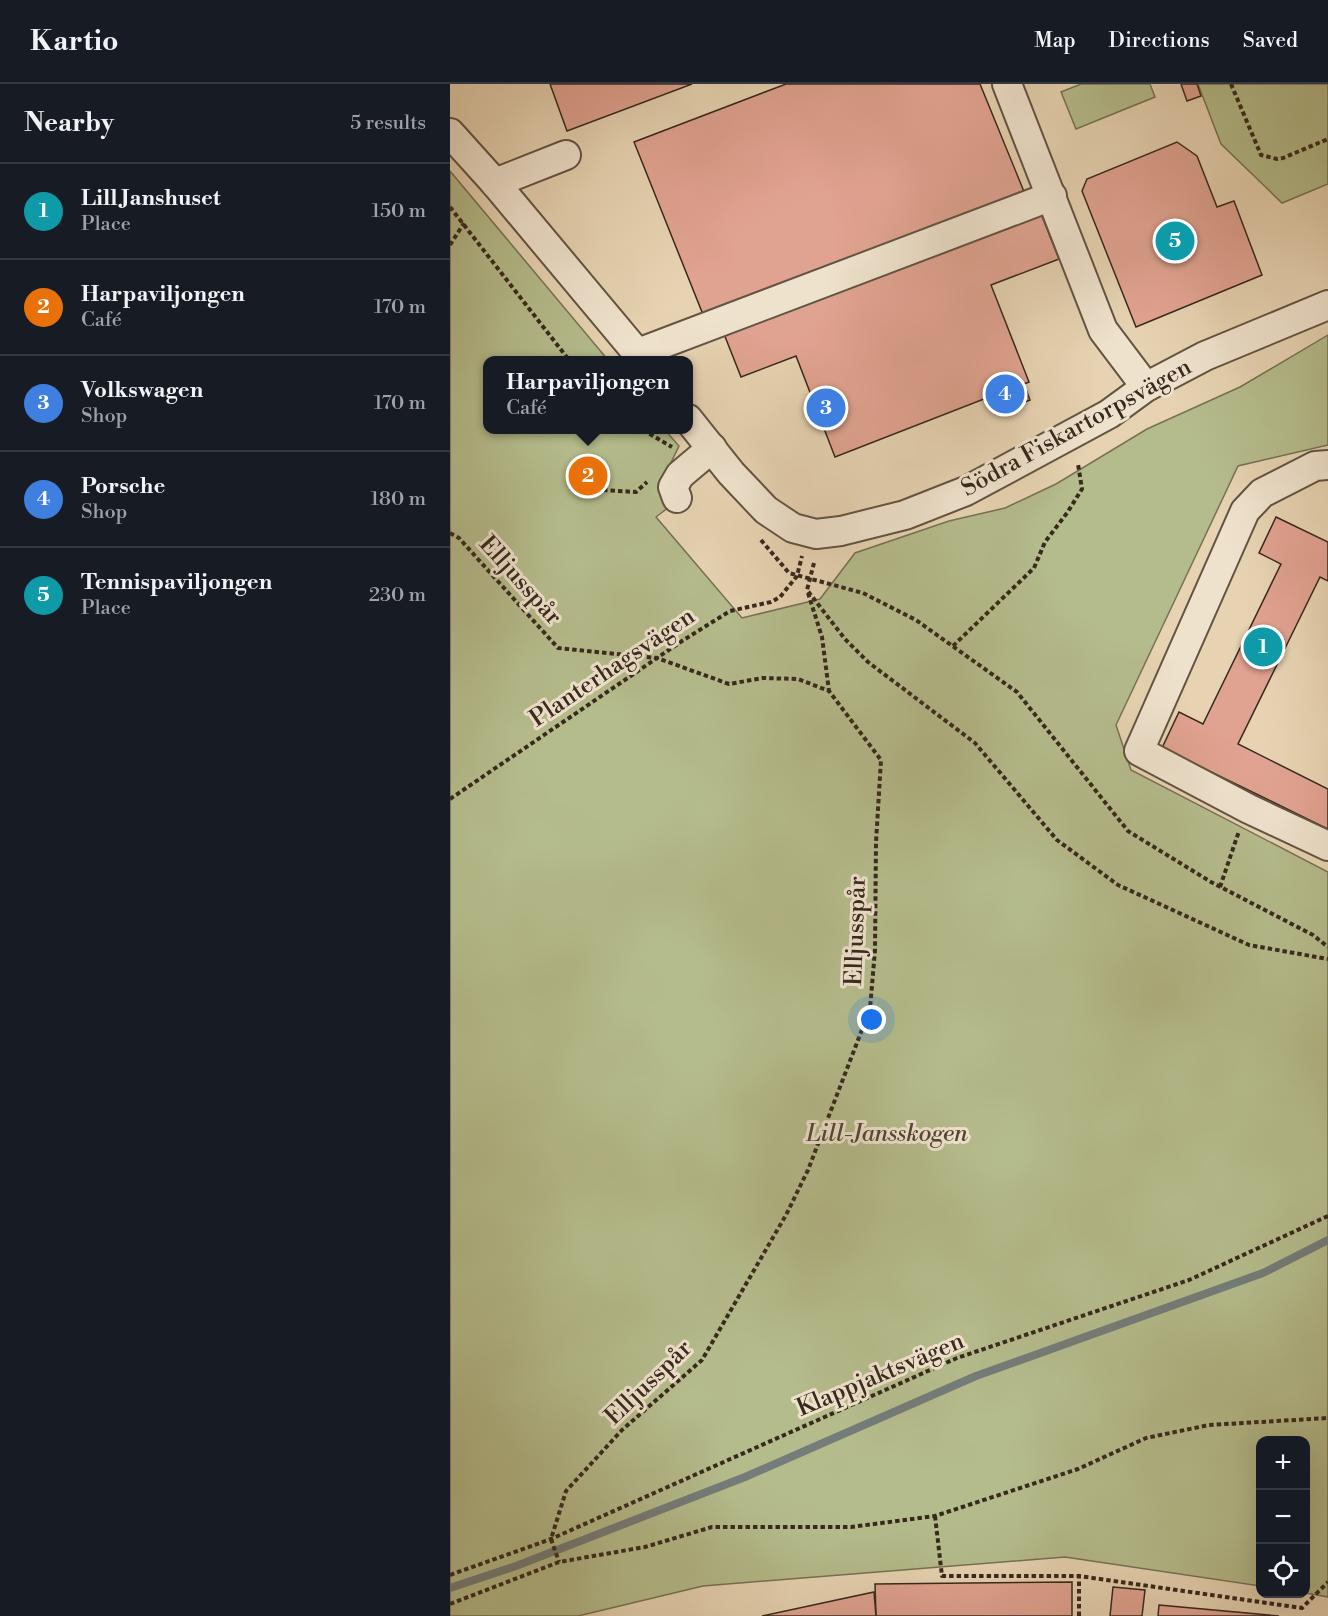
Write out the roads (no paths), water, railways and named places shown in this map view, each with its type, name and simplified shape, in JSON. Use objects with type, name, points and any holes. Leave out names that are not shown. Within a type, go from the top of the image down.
[{"type":"street","points":[[987,84],[1024,175],[1052,196]]},
{"type":"street","points":[[1007,84],[1103,330],[1146,387]]},
{"type":"street","points":[[450,133],[495,183],[639,356]]},
{"type":"street","points":[[495,183],[566,155]]},
{"type":"street","points":[[643,356],[1052,196]]},
{"type":"street","name":"Södra Fiskartorpsvägen","points":[[693,430],[704,454],[731,473],[766,510],[793,528],[816,534],[841,531],[905,515],[966,491],[1109,414],[1146,387],[1205,356],[1328,305]]},
{"type":"street","points":[[677,498],[673,487],[680,475],[704,454]]},
{"type":"street","points":[[1328,465],[1315,466],[1262,493],[1245,511],[1139,751],[1250,809],[1328,846]]},
{"type":"waterway","points":[[450,1588],[516,1566],[745,1477],[976,1376],[1263,1273],[1328,1240]]},
{"type":"place","name":"Tennispaviljongen","points":[[1175,241]]},
{"type":"place","name":"Porsche","points":[[1005,394]]},
{"type":"place","name":"Volkswagen","points":[[826,408]]},
{"type":"place","name":"Harpaviljongen","points":[[588,476]]},
{"type":"place","name":"Lill Janshuset","points":[[1263,647]]},
{"type":"park label","name":"Lill-Jansskogen","points":[[887,1133]]}]
